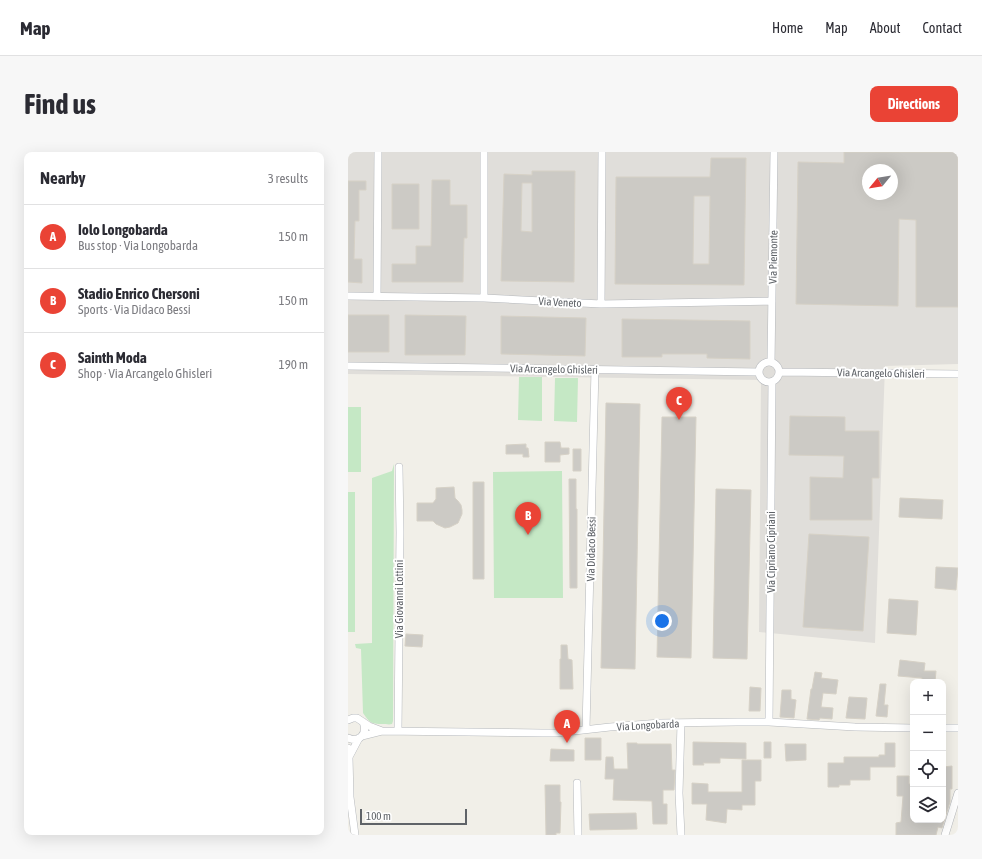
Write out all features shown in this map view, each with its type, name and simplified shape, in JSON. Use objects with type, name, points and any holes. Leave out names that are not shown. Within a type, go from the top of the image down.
[{"type":"street","points":[[377,296],[378,152]]},
{"type":"street","points":[[484,152],[484,298]]},
{"type":"street","points":[[602,152],[602,304]]},
{"type":"street","name":"Via Piemonte","points":[[771,362],[774,152]]},
{"type":"street","name":"Via Veneto","points":[[348,296],[484,298],[602,304],[772,300]]},
{"type":"street","points":[[771,362],[777,366],[780,372],[778,378],[772,382],[769,382],[764,380],[759,372],[763,364],[771,362]]},
{"type":"street","name":"Via Arcangelo Ghisleri","points":[[348,366],[759,372]]},
{"type":"street","name":"Via Didaco Bessi","points":[[586,729],[595,369]]},
{"type":"street","name":"Via Arcangelo Ghisleri","points":[[780,372],[958,374]]},
{"type":"street","name":"Via Cipriano Cipriani","points":[[770,722],[772,382]]},
{"type":"street","name":"Via Giovanni Lottini","points":[[398,731],[400,532],[399,467]]},
{"type":"street","name":"Via Longobarda","points":[[348,720],[357,718],[382,731]]},
{"type":"street","points":[[349,757],[365,729],[363,722]]},
{"type":"street","name":"Via Longobarda","points":[[348,738],[353,740],[382,731],[556,733],[660,723],[770,722],[855,727],[910,728]]},
{"type":"street","points":[[681,723],[679,793],[681,835]]},
{"type":"street","points":[[946,728],[958,728]]},
{"type":"street","points":[[348,748],[350,797],[355,835]]},
{"type":"street","points":[[578,783],[578,835]]},
{"type":"street","points":[[945,835],[958,793]]},
{"type":"shaded area","points":[[348,152],[958,152],[958,364],[885,366],[875,643],[759,632],[761,380],[348,374]]},
{"type":"green space","points":[[519,377],[542,377],[542,421],[518,420]]},
{"type":"green space","points":[[555,378],[578,378],[577,422],[554,421]]},
{"type":"green space","points":[[348,407],[361,407],[361,472],[348,472]]},
{"type":"green space","points":[[394,464],[393,721],[392,724],[378,724],[373,723],[363,713],[361,649],[356,648],[355,644],[372,643],[372,478],[392,471]]},
{"type":"green space","points":[[562,471],[563,598],[494,598],[493,472]]},
{"type":"green space","points":[[348,492],[355,492],[355,632],[348,632]]},
{"type":"building","points":[[844,152],[958,152],[958,307],[916,307],[916,220],[899,219],[898,306],[796,304],[798,162],[844,163]]},
{"type":"building","points":[[711,158],[746,158],[744,285],[615,284],[616,177],[710,177]],"holes":[[[694,196],[710,196],[709,264],[693,264]]]},
{"type":"building","points":[[532,171],[575,171],[574,282],[501,281],[504,174],[532,175]],"holes":[[[522,183],[532,183],[532,232],[521,231]]]},
{"type":"building","points":[[432,180],[450,180],[450,205],[467,205],[467,238],[464,238],[463,282],[392,282],[392,264],[416,264],[416,246],[431,246]]},
{"type":"building","points":[[348,181],[366,181],[366,190],[359,190],[359,221],[355,221],[354,259],[362,259],[362,283],[348,282]]},
{"type":"building","points":[[392,184],[419,184],[419,229],[392,229]]},
{"type":"building","points":[[348,315],[389,315],[389,352],[348,352]]},
{"type":"building","points":[[405,315],[466,316],[465,355],[405,355]]},
{"type":"building","points":[[501,316],[586,318],[585,356],[501,354]]},
{"type":"building","points":[[622,319],[750,321],[750,359],[707,358],[707,354],[662,354],[662,357],[622,357]]},
{"type":"building","points":[[606,403],[640,404],[635,669],[601,668]]},
{"type":"building","points":[[790,416],[845,417],[845,431],[879,431],[879,478],[872,478],[872,520],[810,520],[810,477],[843,478],[844,456],[789,455]]},
{"type":"building","points":[[662,417],[696,417],[691,658],[657,657]]},
{"type":"building","points":[[545,442],[560,442],[561,448],[569,448],[569,454],[560,455],[560,462],[545,462]]},
{"type":"building","points":[[526,444],[529,457],[523,457],[523,454],[506,454],[506,445]]},
{"type":"building","points":[[573,449],[581,449],[581,471],[573,471]]},
{"type":"building","points":[[569,479],[576,479],[577,588],[570,588]]},
{"type":"building","points":[[473,482],[484,482],[484,579],[473,579]]},
{"type":"building","points":[[454,487],[455,498],[461,505],[462,510],[458,523],[445,528],[433,521],[417,521],[417,503],[433,503],[436,499],[436,488]]},
{"type":"building","points":[[716,489],[751,490],[747,659],[713,658]]},
{"type":"building","points":[[900,498],[943,500],[942,519],[899,517]]},
{"type":"building","points":[[809,534],[869,537],[863,631],[803,627]]},
{"type":"building","points":[[936,567],[958,568],[956,590],[935,588]]},
{"type":"building","points":[[889,599],[918,601],[916,635],[887,633]]},
{"type":"building","points":[[406,634],[423,635],[422,647],[405,646]]},
{"type":"building","points":[[561,645],[567,645],[568,659],[572,660],[573,689],[560,689]]},
{"type":"building","points":[[900,660],[925,663],[924,671],[936,671],[935,679],[898,676]]},
{"type":"building","points":[[815,672],[822,673],[821,678],[838,680],[836,694],[823,693],[821,707],[833,708],[832,719],[807,719]]},
{"type":"building","points":[[880,684],[886,684],[884,705],[888,705],[887,717],[876,716]]},
{"type":"building","points":[[750,687],[761,688],[760,711],[749,711]]},
{"type":"building","points":[[782,690],[791,690],[791,699],[796,700],[794,718],[780,717]]},
{"type":"building","points":[[849,697],[867,698],[865,719],[846,718]]},
{"type":"building","points":[[585,738],[601,738],[601,760],[585,760]]},
{"type":"building","points":[[693,742],[746,743],[746,759],[720,758],[720,763],[703,763],[704,765],[693,765]]},
{"type":"building","points":[[764,742],[771,742],[771,758],[764,758]]},
{"type":"building","points":[[627,743],[671,744],[672,770],[675,770],[674,790],[663,790],[663,804],[667,804],[667,824],[653,824],[652,801],[613,800],[614,779],[605,779],[606,757],[613,757],[614,769],[628,769]]},
{"type":"building","points":[[885,743],[895,743],[895,767],[870,767],[870,780],[850,780],[850,785],[828,787],[828,763],[844,763],[844,757],[879,757],[879,755],[885,755]]},
{"type":"building","points":[[785,744],[806,744],[806,760],[786,761]]},
{"type":"building","points":[[551,749],[574,750],[574,761],[550,761]]},
{"type":"building","points":[[742,760],[761,760],[761,781],[755,781],[755,805],[742,805],[742,810],[727,809],[726,823],[706,820],[707,804],[692,804],[692,783],[708,784],[708,792],[742,792]]},
{"type":"building","points":[[952,766],[952,789],[950,789],[950,802],[946,815],[946,787],[946,767]]},
{"type":"building","points":[[897,776],[909,776],[910,823],[944,823],[942,828],[938,827],[936,835],[896,835],[896,823],[901,822],[903,796],[897,796]]},
{"type":"building","points":[[545,785],[560,785],[560,833],[556,833],[556,835],[546,835]]},
{"type":"building","points":[[636,813],[637,829],[590,830],[589,814]]},
{"type":"place","name":"Sainth Moda","points":[[679,420]]},
{"type":"place","name":"Stadio Enrico Chersoni","points":[[528,535]]},
{"type":"place","name":"Iolo Longobarda","points":[[567,743]]}]
